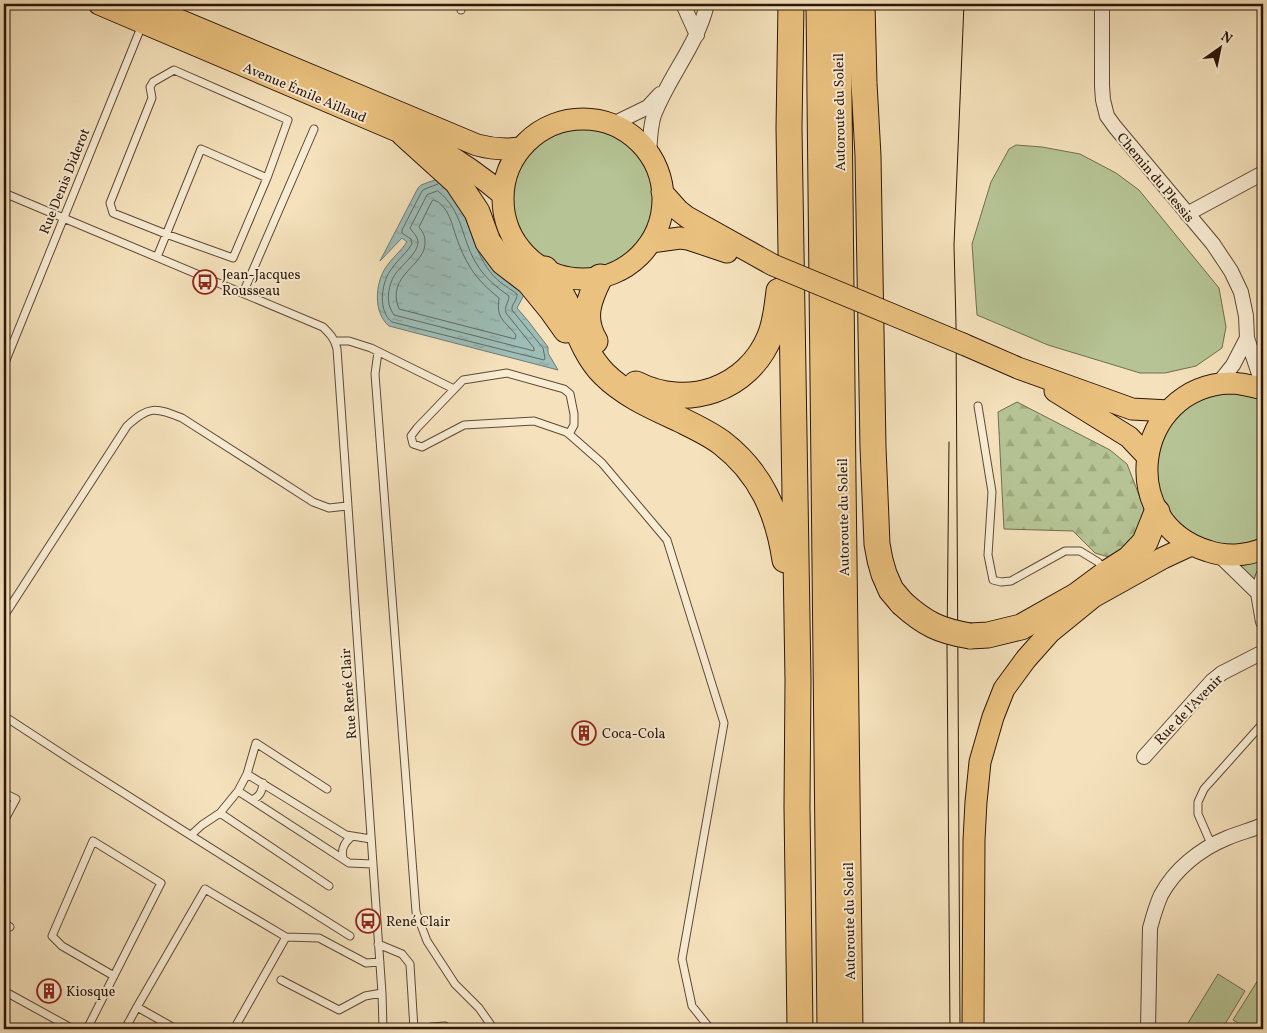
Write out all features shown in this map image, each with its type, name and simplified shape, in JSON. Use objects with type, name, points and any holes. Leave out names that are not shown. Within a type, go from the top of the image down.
[{"type":"highway","points":[[791,4],[789,128],[798,680],[797,807],[800,1029]]},
{"type":"highway","name":"Autoroute du Soleil","points":[[819,4],[830,1029]]},
{"type":"highway","name":"Autoroute du Soleil","points":[[838,4],[850,1029]]},
{"type":"highway","points":[[862,4],[868,156],[873,438],[877,544],[884,574],[891,590],[914,615],[935,627],[951,632],[970,636],[988,635],[1021,627],[1076,596],[1129,560],[1145,542],[1157,512]]},
{"type":"highway","points":[[600,277],[588,302],[588,320],[593,338],[616,369],[646,389],[659,393],[683,396],[716,390],[737,378],[761,354],[770,337],[776,319],[780,284],[789,128]]},
{"type":"highway","points":[[404,134],[457,182],[477,212],[488,242],[503,262],[529,282],[576,344],[614,383],[640,400],[722,443],[745,464],[767,495],[780,532],[790,604],[797,807]]},
{"type":"highway","points":[[545,269],[559,289],[578,334],[597,366]]},
{"type":"main road","name":"Avenue Émile Aillaud","points":[[98,4],[146,9],[477,145],[499,150],[520,148]]},
{"type":"main road","name":"Avenue Émile Aillaud","points":[[146,9],[404,134],[435,147],[479,174],[502,194]]},
{"type":"main road","points":[[576,119],[613,124],[640,143],[649,154],[657,170],[662,192],[661,213],[650,242],[638,257],[619,270],[600,277],[581,278],[556,274],[535,263],[516,243],[504,214],[502,194],[504,180],[520,148],[542,130],[564,121],[576,119]]},
{"type":"main road","points":[[662,192],[687,217],[773,265],[1018,368],[1132,409],[1169,411]]},
{"type":"main road","points":[[650,242],[680,238],[688,239],[773,265]]},
{"type":"main road","points":[[1018,368],[1129,438],[1147,456]]},
{"type":"main road","points":[[1263,388],[1231,383],[1217,384],[1191,393],[1161,420],[1154,432],[1147,456],[1147,482],[1150,494],[1157,512],[1174,533],[1191,545],[1218,554],[1244,554],[1263,549]]},
{"type":"main road","points":[[973,1029],[976,802],[980,762],[993,717],[1004,689],[1026,659],[1050,632],[1093,597],[1163,558],[1191,545]]},
{"type":"street","points":[[683,4],[697,35]]},
{"type":"street","points":[[649,154],[653,117],[667,86],[697,35],[707,4]]},
{"type":"street","name":"Chemin du Plessis","points":[[1102,4],[1102,86],[1107,116],[1213,244],[1231,271],[1241,292],[1246,316],[1247,338],[1263,388]]},
{"type":"street","points":[[613,124],[648,107],[667,86]]},
{"type":"street","points":[[1187,214],[1263,173]]},
{"type":"street","points":[[1217,384],[1233,365],[1247,338]]},
{"type":"street","points":[[1218,554],[1258,593]]},
{"type":"street","points":[[1263,576],[1258,593],[1263,622]]},
{"type":"street","name":"Rue de l'Avenir","points":[[1144,757],[1222,672],[1263,652]]},
{"type":"street","points":[[1148,1029],[1150,928],[1161,896],[1181,868],[1200,853],[1226,839],[1263,825]]},
{"type":"lane","name":"Rue Denis Diderot","points":[[4,365],[146,9]]},
{"type":"lane","points":[[174,70],[288,120],[267,178],[232,258],[113,212],[110,203],[152,98],[150,87],[153,82],[174,70]]},
{"type":"lane","points":[[243,293],[314,129]]},
{"type":"lane","points":[[157,257],[201,149],[267,178]]},
{"type":"lane","points":[[4,193],[323,327],[335,341],[349,341],[378,352],[454,389]]},
{"type":"lane","name":"Rue René Clair","points":[[335,341],[380,962],[383,1029]]},
{"type":"lane","points":[[378,352],[375,374],[416,912],[427,941],[455,984],[479,1008],[492,1029]]},
{"type":"lane","points":[[569,434],[574,425],[570,394],[564,389],[508,373],[463,380],[411,436],[413,444],[422,447],[464,425],[534,421],[566,432],[602,463],[667,540],[724,722],[682,959],[692,1006],[708,1026],[713,1029]]},
{"type":"lane","points":[[978,406],[992,492],[988,555],[993,580],[1001,582],[1011,581],[1065,551],[1080,551],[1098,562],[1107,574]]},
{"type":"lane","points":[[4,616],[127,426],[139,415],[150,410],[166,411],[182,418],[313,502],[329,508],[347,506]]},
{"type":"lane","points":[[4,716],[350,936]]},
{"type":"lane","points":[[1212,846],[1198,814],[1198,802],[1204,789],[1263,723]]},
{"type":"lane","points":[[191,835],[202,824],[220,814],[230,803],[247,774],[256,743],[327,789]]},
{"type":"lane","points":[[247,774],[346,836],[371,839]]},
{"type":"lane","points":[[252,800],[257,798],[262,792],[263,783]]},
{"type":"lane","points":[[238,791],[349,863],[373,864]]},
{"type":"lane","points":[[4,793],[16,799],[4,821]]},
{"type":"lane","points":[[220,814],[329,886]]},
{"type":"lane","points":[[343,858],[342,849],[351,837]]},
{"type":"lane","points":[[87,1029],[114,976],[161,883],[93,841],[52,936],[62,946],[114,976]]},
{"type":"lane","points":[[125,1029],[205,889],[286,937],[319,938],[366,963],[380,962]]},
{"type":"lane","points":[[234,1029],[286,937]]},
{"type":"lane","points":[[378,944],[402,954],[410,964],[414,1029]]},
{"type":"lane","points":[[281,980],[339,1010],[365,996],[382,993]]},
{"type":"lane","points":[[4,991],[73,1029]]},
{"type":"lane","points":[[137,1008],[176,1029]]},
{"type":"lane","points":[[428,1029],[445,1026],[446,1029]]},
{"type":"green space","points":[[584,128],[611,134],[624,140],[635,149],[644,160],[650,173],[656,200],[650,227],[644,240],[635,251],[624,260],[611,266],[584,272],[557,266],[544,260],[533,251],[524,240],[518,227],[512,200],[518,173],[524,160],[533,149],[544,140],[557,134]]},
{"type":"green space","points":[[1016,145],[1042,147],[1080,154],[1116,173],[1139,190],[1219,288],[1226,327],[1222,348],[1196,366],[1165,373],[1140,373],[1048,345],[977,315],[972,244],[991,182],[1009,149]]},
{"type":"green space","points":[[1228,391],[1263,399],[1263,541],[1241,548],[1189,537],[1157,498],[1154,448],[1165,426],[1204,395]]},
{"type":"green space","points":[[1017,402],[1110,450],[1127,464],[1146,513],[1137,540],[1112,558],[1095,553],[1073,531],[1004,529],[998,412]]},
{"type":"green space","points":[[1263,560],[1256,583],[1239,567],[1240,564]]},
{"type":"green space","points":[[1263,972],[1263,1029],[1248,1029],[1233,1020]]},
{"type":"green space","points":[[1218,974],[1245,991],[1222,1029],[1185,1028]]},
{"type":"water","points":[[440,178],[449,186],[496,271],[502,278],[525,293],[517,308],[548,347],[548,353],[558,370],[389,326],[380,314],[377,298],[382,274],[407,242],[402,238],[380,261],[418,188]]},
{"type":"tram line","points":[[960,1029],[954,245],[964,4]]},
{"type":"tram line","points":[[949,442],[947,647],[950,1029]]},
{"type":"place","name":"Jean-Jacques Rousseau","points":[[205,282]]},
{"type":"place","name":"Coca-Cola","points":[[584,733]]},
{"type":"place","name":"René Clair","points":[[368,921]]},
{"type":"place","name":"Kiosque","points":[[49,991]]}]
